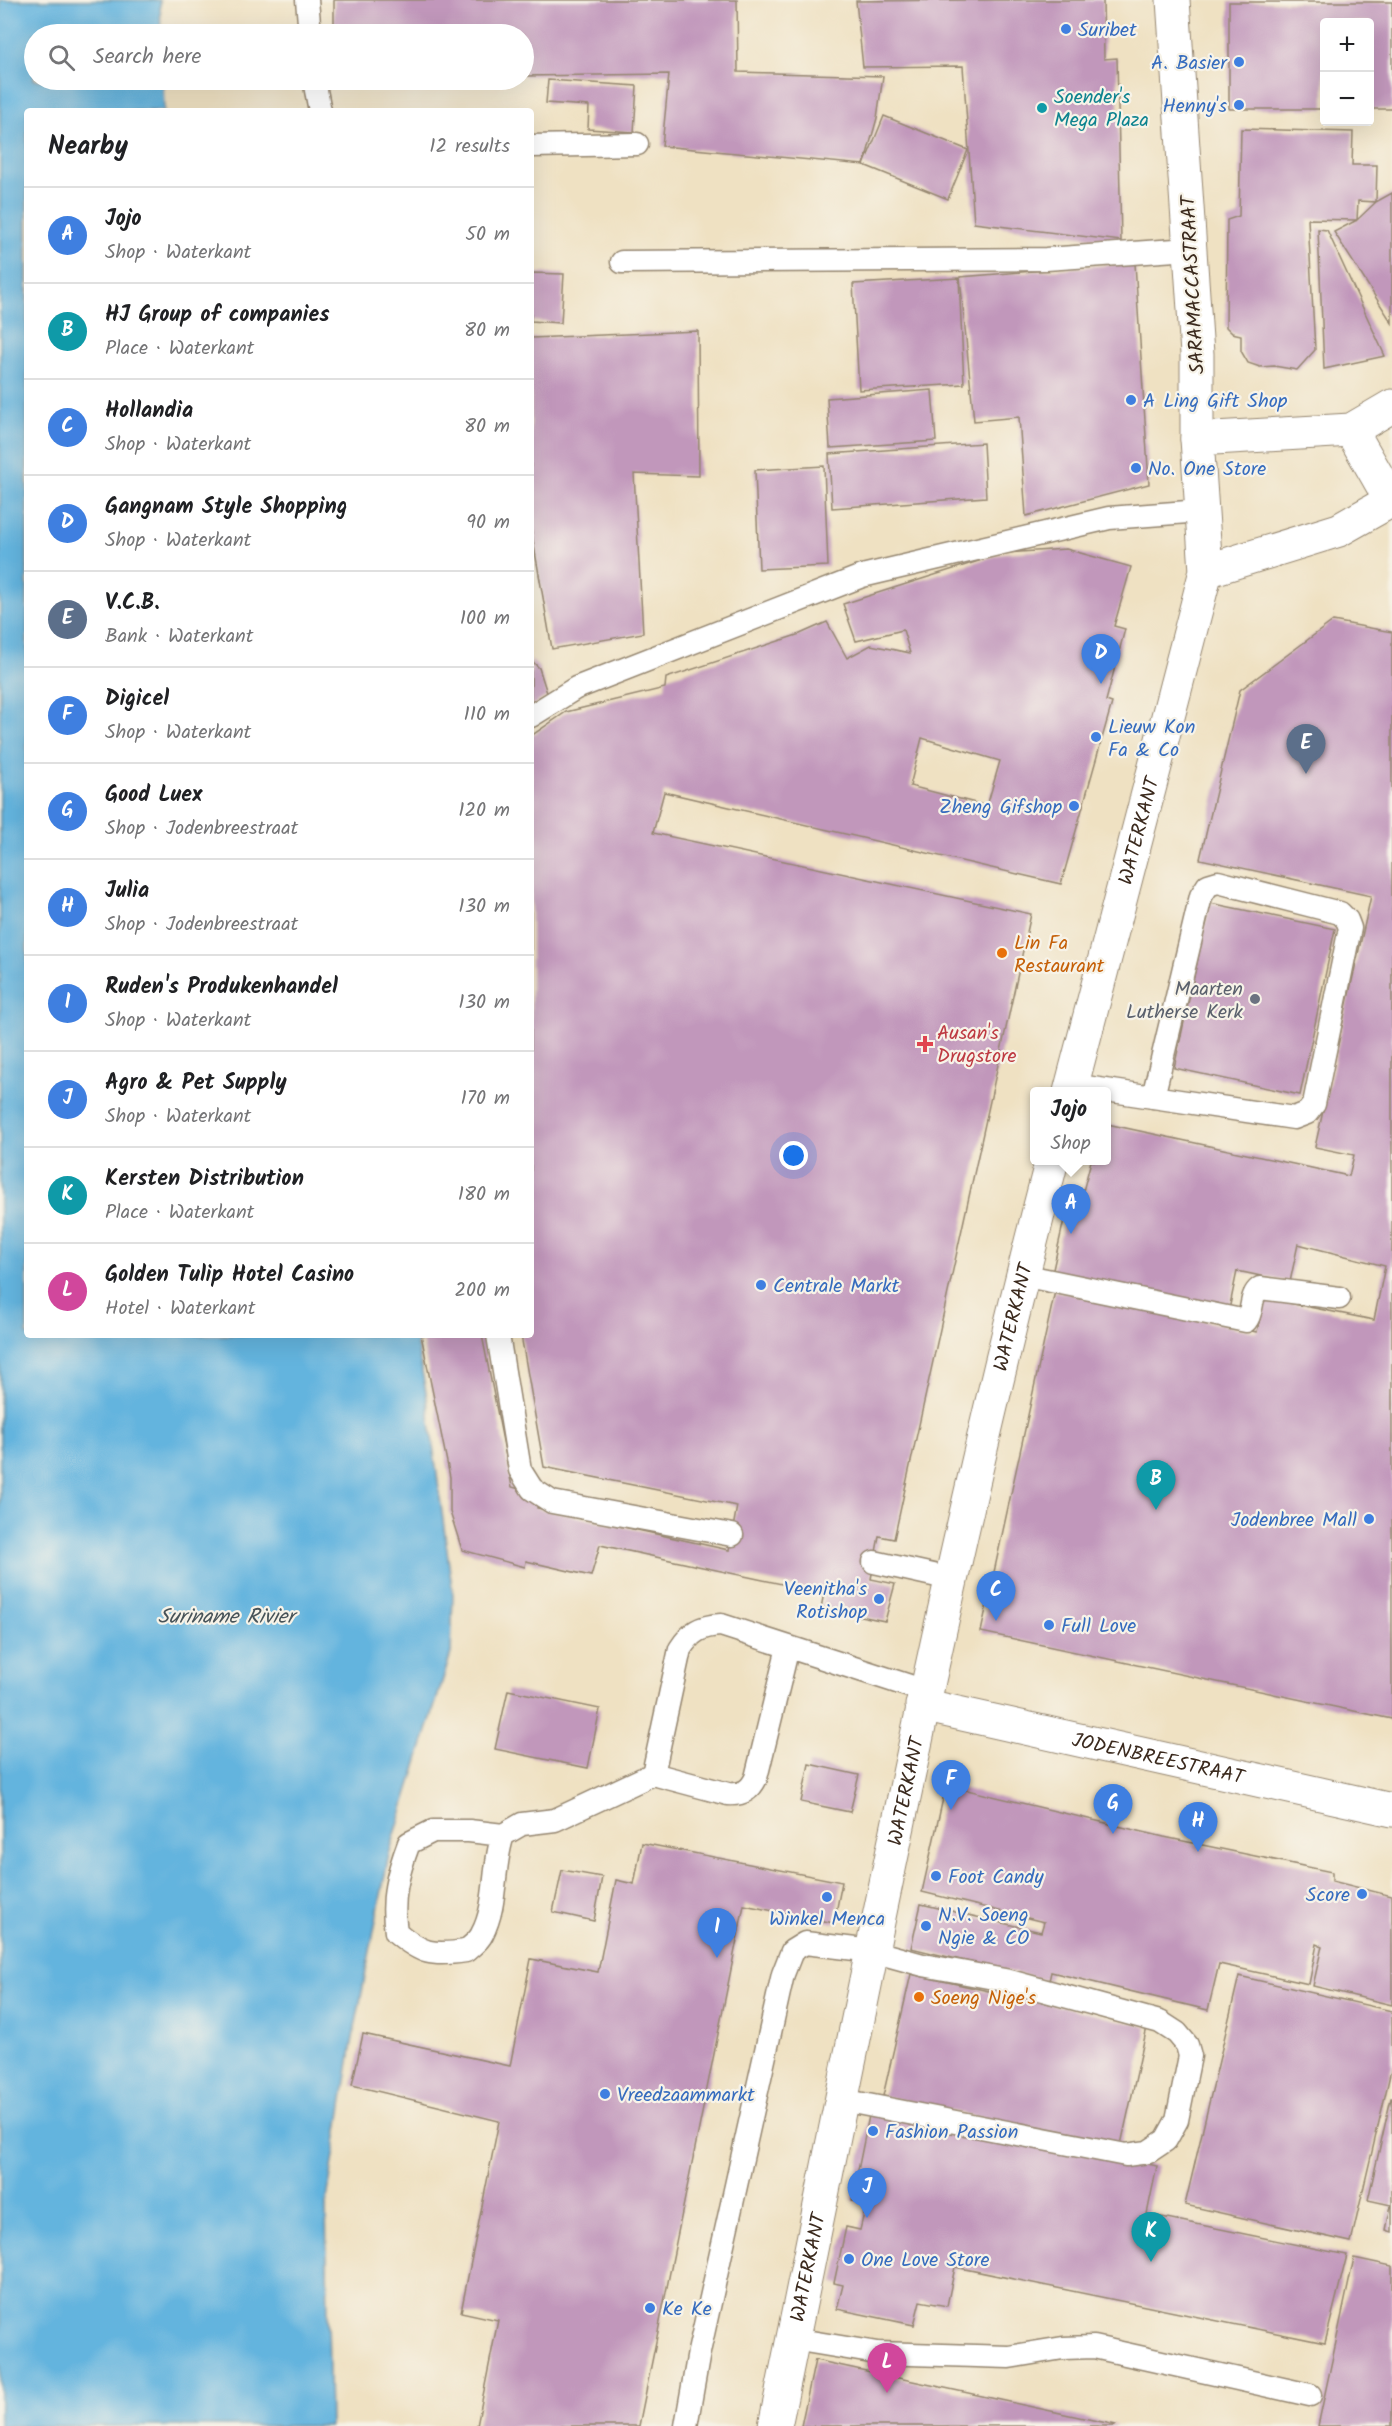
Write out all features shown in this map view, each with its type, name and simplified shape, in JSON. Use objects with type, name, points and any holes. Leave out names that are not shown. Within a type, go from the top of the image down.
[{"type":"main road","name":"SARAMACCASTRAAT","points":[[1173,0],[1197,354],[1197,439],[1206,571]]},
{"type":"main road","points":[[1197,439],[1351,430],[1392,406]]},
{"type":"main road","points":[[1206,571],[1339,530],[1392,501],[1351,430]]},
{"type":"main road","name":"WATERKANT","points":[[1071,1087],[1206,571]]},
{"type":"main road","name":"WATERKANT","points":[[776,2426],[924,1698],[1022,1275],[1051,1165]]},
{"type":"main road","name":"JODENBREESTRAAT","points":[[924,1698],[1392,1810]]},
{"type":"lane","points":[[307,0],[309,24]]},
{"type":"lane","points":[[316,90],[319,108]]},
{"type":"lane","points":[[534,146],[637,144]]},
{"type":"lane","points":[[622,262],[1046,259],[1190,249]]},
{"type":"lane","points":[[534,714],[576,688],[862,576],[1109,518],[1201,511]]},
{"type":"lane","points":[[1111,1092],[1294,1118],[1307,1113],[1314,1104],[1350,928],[1347,920],[1340,913],[1218,882],[1208,885],[1201,896],[1153,1097]]},
{"type":"lane","points":[[1022,1275],[1246,1321],[1249,1317],[1254,1292],[1260,1288],[1339,1298]]},
{"type":"lane","points":[[498,1338],[520,1470],[532,1489],[552,1502],[579,1509],[732,1534]]},
{"type":"lane","points":[[874,1562],[951,1579]]},
{"type":"lane","points":[[653,1774],[680,1649],[689,1635],[704,1626],[721,1625],[788,1647],[924,1698]]},
{"type":"lane","points":[[503,1835],[498,1850],[487,1922],[482,1936],[466,1951],[429,1954],[414,1948],[396,1932],[392,1905],[396,1876],[409,1844],[433,1831],[469,1831],[503,1835],[522,1824],[555,1820],[653,1774],[728,1794],[739,1795],[751,1788],[756,1778],[788,1647]]},
{"type":"lane","points":[[686,2426],[699,2352],[783,1974],[792,1952],[805,1943],[872,1951],[923,1965],[1021,1984],[1160,2022],[1177,2033],[1187,2045],[1190,2056],[1177,2120],[1166,2140],[1148,2152],[1126,2155],[842,2100]]},
{"type":"lane","points":[[793,2339],[877,2353],[1009,2357],[1063,2348],[1094,2347],[1310,2395]]},
{"type":"water","name":"Suriname Rivier","points":[[0,0],[160,0],[161,24],[24,24],[24,90],[163,90],[164,108],[24,108],[24,1338],[416,1338],[426,1392],[453,1595],[451,1653],[389,1854],[352,2043],[326,2206],[330,2426],[0,2426]]},
{"type":"building","points":[[334,0],[737,0],[738,72],[883,76],[877,118],[864,165],[662,146],[669,74],[534,76],[534,24],[334,24]]},
{"type":"building","name":"Soender's Mega Plaza","points":[[1103,0],[1104,59],[1117,58],[1121,241],[974,223],[963,66],[863,67],[856,1]]},
{"type":"building","points":[[1229,2],[1392,2],[1392,109],[1374,109],[1374,18],[1320,18],[1320,109],[1229,109]]},
{"type":"building","points":[[548,80],[637,86],[634,132],[588,129],[589,106],[546,103]]},
{"type":"building","points":[[884,116],[968,150],[948,199],[864,165]]},
{"type":"building","points":[[1241,129],[1353,132],[1352,165],[1377,165],[1376,202],[1358,201],[1357,220],[1308,219],[1315,350],[1297,370],[1274,366],[1260,367],[1248,363],[1241,351],[1241,335],[1232,333],[1226,327],[1227,220],[1239,216]]},
{"type":"building","points":[[1392,193],[1392,323],[1334,232],[1357,220],[1376,202]]},
{"type":"building","points":[[1318,229],[1327,230],[1385,356],[1324,369]]},
{"type":"building","points":[[1135,263],[1149,484],[1026,516],[1019,417],[974,421],[960,277]]},
{"type":"building","points":[[534,273],[564,274],[561,323],[534,321]]},
{"type":"building","points":[[959,278],[964,384],[859,390],[853,284]]},
{"type":"building","points":[[698,331],[699,476],[634,474],[643,633],[552,649],[534,546],[534,338]]},
{"type":"building","points":[[932,390],[936,441],[830,448],[827,398]]},
{"type":"building","points":[[983,443],[986,497],[832,508],[829,454]]},
{"type":"building","points":[[824,466],[828,566],[759,569],[755,470]]},
{"type":"building","points":[[1066,549],[1131,567],[1114,626],[1125,629],[1106,701],[1112,703],[1061,884],[664,792],[653,833],[1031,914],[894,1539],[879,1536],[871,1579],[895,1584],[885,1621],[821,1608],[824,1593],[600,1545],[591,1576],[526,1561],[525,1567],[462,1550],[450,1512],[450,1477],[422,1338],[483,1338],[512,1487],[540,1495],[537,1508],[729,1550],[737,1506],[544,1467],[522,1338],[534,1338],[534,734],[566,712],[665,688],[666,678],[800,634],[827,622],[847,658],[871,645],[910,653],[903,630],[856,641],[843,604],[1004,553]],"holes":[[[922,738],[1000,761],[987,806],[910,786]]]},
{"type":"building","points":[[1333,621],[1392,632],[1392,1719],[981,1632],[1055,1291],[1257,1332],[1264,1298],[1374,1320],[1385,1266],[1298,1244],[1290,1282],[1237,1271],[1229,1310],[1052,1274],[1069,1197],[1081,1199],[1090,1165],[1111,1165],[1111,1125],[1349,1176],[1354,1155],[1315,1147],[1371,896],[1200,859],[1240,690]]},
{"type":"building","points":[[534,663],[539,668],[548,696],[534,704]]},
{"type":"building","name":"Maarten Lutherse Kerk","points":[[1210,903],[1335,929],[1300,1095],[1174,1068]]},
{"type":"building","points":[[508,1690],[600,1709],[588,1768],[495,1749]]},
{"type":"building","points":[[809,1764],[859,1775],[850,1812],[801,1802]]},
{"type":"building","points":[[946,1785],[1164,1837],[1332,1872],[1332,1881],[1392,1896],[1392,2005],[1313,1986],[1322,1946],[1317,1944],[1309,1984],[1219,1964],[1208,2010],[1051,1972],[1049,1981],[911,1948],[921,1904],[1041,1932],[1044,1922],[922,1892]]},
{"type":"building","name":"Vreedzaammarkt","points":[[642,1843],[842,1882],[834,1923],[744,1905],[639,2426],[477,2426],[498,2320],[461,2312],[499,2121],[352,2085],[363,2034],[510,2066],[531,1959],[598,1972],[616,1880],[634,1884]]},
{"type":"building","points":[[562,1870],[602,1877],[594,1921],[553,1912]]},
{"type":"building","points":[[911,1974],[993,1992],[995,1981],[1045,1992],[1042,2002],[1147,2027],[1120,2149],[883,2096]]},
{"type":"building","points":[[1239,1976],[1392,2011],[1392,2066],[1351,2242],[1185,2205]]},
{"type":"building","points":[[1391,2098],[1392,2232],[1386,2230],[1391,2205],[1368,2200]]},
{"type":"building","points":[[871,2106],[1157,2166],[1147,2214],[1347,2255],[1325,2343],[955,2267],[947,2306],[920,2301],[914,2325],[837,2309],[843,2285],[834,2283],[846,2227],[860,2230],[866,2205],[852,2200]]},
{"type":"building","points":[[1354,2258],[1392,2266],[1392,2426],[1318,2426]]},
{"type":"building","points":[[815,2360],[1116,2425],[801,2426]]},
{"type":"place","name":"Suribet","points":[[1066,29]]},
{"type":"place","name":"A. Basier","points":[[1239,62]]},
{"type":"place","name":"Henny's","points":[[1239,105]]},
{"type":"place","name":"Soender's Mega Plaza","points":[[1042,108]]},
{"type":"place","name":"A Ling Gift Shop","points":[[1131,400]]},
{"type":"place","name":"No. One Store","points":[[1136,468]]},
{"type":"place","name":"Gangnam Style Shopping","points":[[1101,684]]},
{"type":"place","name":"Lieuw Kon Fa & Co","points":[[1096,737]]},
{"type":"place","name":"V.C.B.","points":[[1306,774]]},
{"type":"place","name":"Zheng Gifshop","points":[[1074,806]]},
{"type":"place","name":"Lin Fa Restaurant","points":[[1002,953]]},
{"type":"place","name":"Maarten Lutherse Kerk","points":[[1255,999]]},
{"type":"place","name":"Ausan's Drugstore","points":[[925,1044]]},
{"type":"place","name":"Jojo","points":[[1071,1234]]},
{"type":"place","name":"Centrale Markt","points":[[761,1285]]},
{"type":"place","name":"HJ Group of companies","points":[[1156,1510]]},
{"type":"place","name":"Jodenbree Mall","points":[[1369,1519]]},
{"type":"place","name":"Veenitha's Rotishop","points":[[879,1599]]},
{"type":"place","name":"Hollandia","points":[[996,1621]]},
{"type":"place","name":"Full Love","points":[[1049,1625]]},
{"type":"place","name":"Digicel","points":[[951,1810]]},
{"type":"place","name":"Good Luex","points":[[1113,1834]]},
{"type":"place","name":"Julia","points":[[1198,1852]]},
{"type":"place","name":"Foot Candy","points":[[936,1876]]},
{"type":"place","name":"Score","points":[[1362,1894]]},
{"type":"place","name":"Winkel Menca","points":[[827,1897]]},
{"type":"place","name":"N.V. Soeng Ngie & CO","points":[[926,1926]]},
{"type":"place","name":"Ruden's Produkenhandel","points":[[717,1958]]},
{"type":"place","name":"Soeng Nige's","points":[[919,1997]]},
{"type":"place","name":"Vreedzaammarkt","points":[[605,2094]]},
{"type":"place","name":"Fashion Passion","points":[[873,2131]]},
{"type":"place","name":"Agro & Pet Supply","points":[[867,2218]]},
{"type":"place","name":"One Love Store","points":[[849,2259]]},
{"type":"place","name":"Kersten Distribution","points":[[1151,2262]]},
{"type":"place","name":"Ke Ke","points":[[650,2308]]},
{"type":"place","name":"Golden Tulip Hotel Casino","points":[[887,2393]]}]
